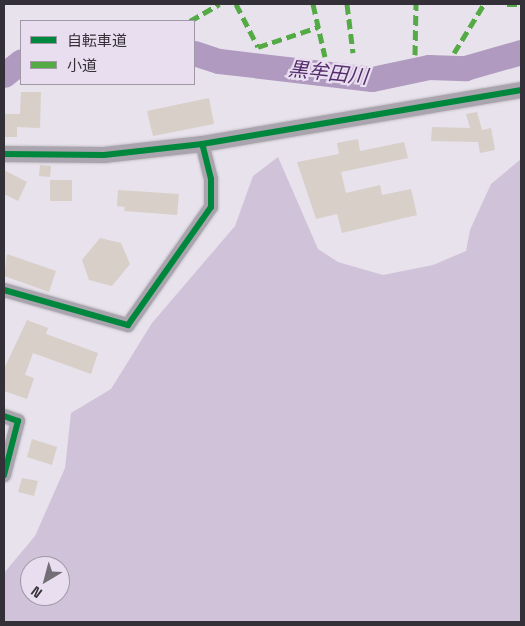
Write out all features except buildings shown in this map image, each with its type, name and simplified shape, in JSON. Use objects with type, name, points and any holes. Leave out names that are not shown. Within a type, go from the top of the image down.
[{"type":"street","points":[[4,154],[104,155],[202,144],[521,90]]},
{"type":"street","points":[[4,290],[128,325],[211,207],[211,179],[202,144]]},
{"type":"street","points":[[4,416],[18,421],[4,475]]},
{"type":"shaded area","points":[[278,157],[318,249],[338,262],[383,275],[433,265],[466,251],[470,230],[491,184],[521,159],[521,622],[4,622],[4,573],[35,536],[65,468],[71,413],[111,389],[152,323],[235,226],[253,176]]},
{"type":"waterway","name":"黒牟田川","points":[[195,53],[219,61],[372,79],[429,67],[465,68],[521,52]]},
{"type":"waterway","name":"黒牟田川","points":[[4,75],[20,62]]},
{"type":"marked path","points":[[192,20],[220,4]]},
{"type":"marked path","points":[[236,4],[258,47],[318,27]]},
{"type":"marked path","points":[[313,4],[325,57]]},
{"type":"marked path","points":[[347,4],[353,53]]},
{"type":"marked path","points":[[415,55],[416,4]]},
{"type":"marked path","points":[[454,53],[484,4]]},
{"type":"marked path","points":[[507,4],[521,4]]},
{"type":"cycle path","points":[[4,154],[104,155],[202,144],[521,90]]},
{"type":"cycle path","points":[[4,290],[128,325],[211,207],[211,179],[202,144]]},
{"type":"cycle path","points":[[4,416],[18,421],[4,475]]}]
